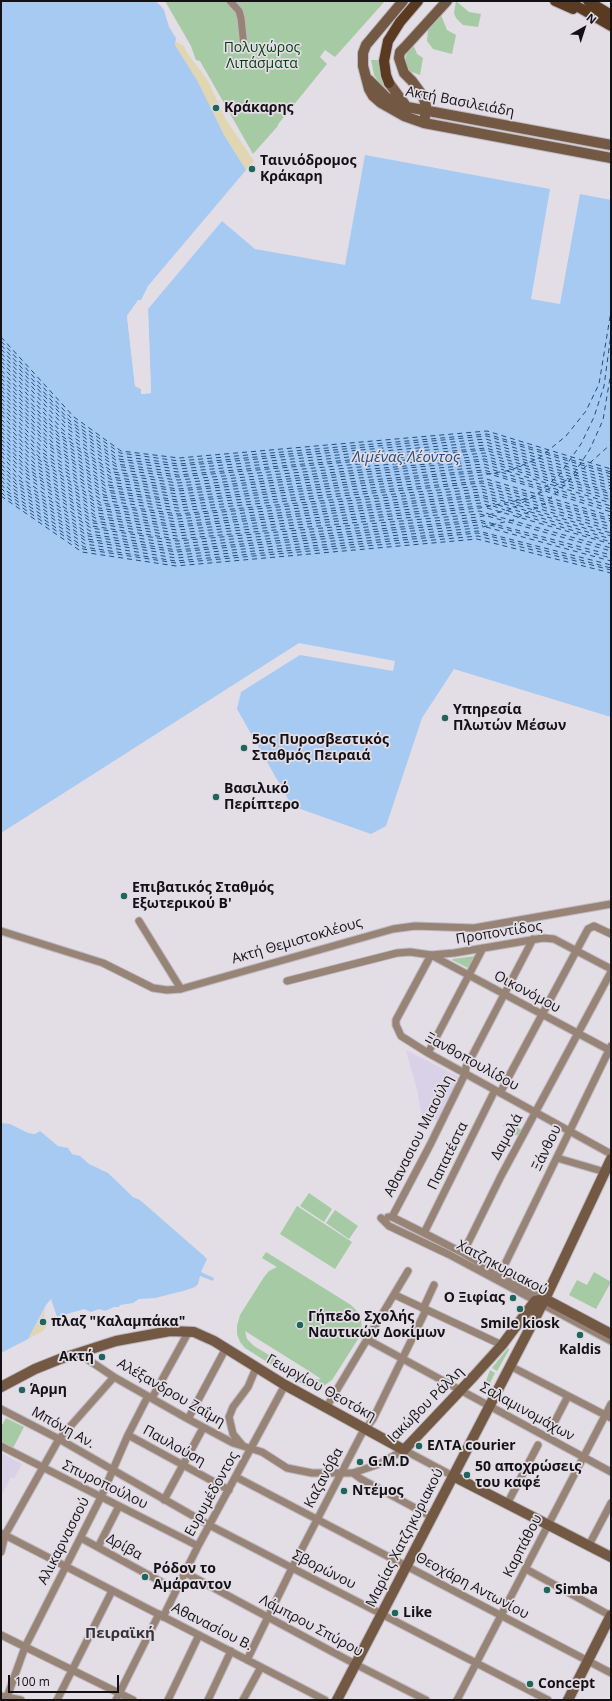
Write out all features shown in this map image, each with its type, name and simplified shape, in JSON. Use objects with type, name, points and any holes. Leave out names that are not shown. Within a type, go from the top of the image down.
[{"type":"main road","points":[[389,83],[384,61],[386,49],[392,33],[418,1]]},
{"type":"main road","points":[[555,1],[604,15]]},
{"type":"main road","points":[[568,1],[604,15]]},
{"type":"main road","points":[[588,1],[604,15]]},
{"type":"main road","points":[[595,1],[611,26]]},
{"type":"street","points":[[230,1],[239,11],[244,47]]},
{"type":"street","points":[[366,77],[362,62],[364,49],[371,38],[403,1]]},
{"type":"street","points":[[424,123],[426,111],[423,96],[404,73],[399,58],[400,52],[447,1]]},
{"type":"street","name":"Ακτή Βασιλειάδη","points":[[366,77],[386,97],[396,104],[426,111],[611,145]]},
{"type":"street","name":"Ακτή Βασιλειάδη","points":[[366,77],[371,92],[381,103],[404,116],[424,123],[611,158]]},
{"type":"street","points":[[389,83],[407,107]]},
{"type":"street","name":"Ακτή Θεμιστοκλέους","points":[[1,931],[103,963],[153,988],[167,990],[181,989],[393,929],[415,926],[474,928],[611,904]]},
{"type":"street","points":[[139,921],[181,989]]},
{"type":"street","name":"Παπατέστα","points":[[424,1233],[498,1092],[575,950],[588,929],[594,926],[611,934]]},
{"type":"street","name":"Προποντίδος","points":[[431,955],[454,954],[533,939],[554,939],[611,971]]},
{"type":"street","name":"Αθανασιου Μιαούλη","points":[[392,1217],[430,1145],[465,1074],[466,1067],[533,939]]},
{"type":"street","points":[[428,1053],[483,948]]},
{"type":"street","points":[[287,981],[397,953],[410,952],[431,955]]},
{"type":"street","name":"Οικονόμου","points":[[431,955],[578,1034],[610,1049]]},
{"type":"street","name":"Ξανθοπουλίδου","points":[[431,955],[396,1020],[396,1025],[401,1036],[465,1074],[570,1130],[611,1154]]},
{"type":"street","name":"Δαμαλά","points":[[463,1253],[501,1176],[611,971]]},
{"type":"street","name":"Ξάνθου","points":[[506,1262],[610,1049]]},
{"type":"street","points":[[557,1158],[605,1172]]},
{"type":"street","name":"Μαρίας Χατζηκυριακού","points":[[337,1700],[510,1366],[611,1159]]},
{"type":"street","name":"Χατζηκυριακού","points":[[611,1334],[541,1301],[389,1226],[381,1218],[392,1217],[463,1253],[521,1287],[541,1301],[611,1341]]},
{"type":"street","points":[[326,1408],[408,1271]]},
{"type":"street","name":"Καζανόβα","points":[[247,1660],[317,1519],[361,1435],[373,1419],[403,1359],[434,1285]]},
{"type":"street","points":[[395,1295],[424,1310],[502,1345]]},
{"type":"street","name":"Ιακώβου Ράλλη","points":[[252,1448],[287,1468],[299,1471],[341,1474],[353,1473],[379,1464],[404,1450],[541,1301]]},
{"type":"street","points":[[1,1387],[35,1370],[82,1352],[131,1337],[170,1331],[189,1331]]},
{"type":"street","name":"Γεωργίου Θεοτόκη","points":[[189,1331],[202,1334],[256,1368],[326,1408],[453,1476],[611,1557]]},
{"type":"street","name":"Αλικαρνασσού","points":[[5,1698],[25,1647],[101,1497],[128,1435],[189,1331]]},
{"type":"street","name":"Σαλαμινομάχων","points":[[368,1340],[611,1472]]},
{"type":"street","points":[[188,1419],[226,1348]]},
{"type":"street","name":"Αλέξανδρου Ζαΐμη","points":[[82,1352],[87,1359],[114,1377],[203,1428],[243,1447],[252,1448]]},
{"type":"street","points":[[510,1366],[608,1417]]},
{"type":"street","points":[[243,1447],[233,1434],[229,1417],[233,1407],[248,1387],[256,1368]]},
{"type":"street","points":[[1,1552],[3,1534],[59,1439],[114,1377]]},
{"type":"street","name":"Ευρυμέδοντος","points":[[118,1697],[285,1385]]},
{"type":"street","points":[[552,1427],[568,1396]]},
{"type":"street","name":"Καρπάθου","points":[[457,1700],[583,1458],[608,1417],[611,1404]]},
{"type":"street","name":"Μπόνη Αν.","points":[[1,1409],[59,1439],[113,1470]]},
{"type":"street","points":[[164,1500],[203,1428]]},
{"type":"street","name":"Παυλούση","points":[[128,1435],[229,1490]]},
{"type":"street","points":[[507,1504],[538,1445]]},
{"type":"street","name":"Σπυροπούλου","points":[[1,1446],[198,1546]]},
{"type":"street","name":"Σβορώνου","points":[[113,1470],[209,1525],[548,1700]]},
{"type":"street","points":[[353,1473],[361,1479],[432,1517]]},
{"type":"street","name":"Θεοχάρη Αντωνίου","points":[[236,1477],[611,1673]]},
{"type":"street","points":[[589,1546],[611,1502]]},
{"type":"street","points":[[98,1547],[119,1506]]},
{"type":"street","name":"Αθανασίου Β.","points":[[3,1534],[325,1700]]},
{"type":"street","name":"Δρίβα","points":[[81,1538],[176,1590]]},
{"type":"street","points":[[526,1569],[611,1615],[568,1700]]},
{"type":"street","name":"Λάμπρου Σπύρου","points":[[184,1572],[267,1618],[426,1700]]},
{"type":"street","points":[[57,1700],[73,1671],[112,1591]]},
{"type":"street","points":[[1,1635],[73,1671],[118,1697],[132,1700]]},
{"type":"street","points":[[168,1700],[199,1635]]},
{"type":"street","points":[[208,1700],[231,1651]]},
{"type":"street","points":[[243,1700],[261,1667]]},
{"type":"street","points":[[5,1698],[21,1700]]},
{"type":"shaded area","points":[[406,1050],[461,1078],[440,1120],[422,1119],[418,1094]]},
{"type":"shaded area","points":[[1,1451],[3,1454],[22,1464],[14,1479],[11,1477],[1,1497]]},
{"type":"green space","name":"Πολυχώρος Λιπάσματα","points":[[165,1],[385,1],[335,57],[325,50],[320,57],[327,64],[277,127],[253,154],[200,61],[196,60],[191,46]]},
{"type":"green space","points":[[456,1],[469,12],[481,14],[478,27],[463,25],[456,18],[454,13]]},
{"type":"green space","points":[[441,15],[447,30],[456,35],[452,54],[433,49],[427,41],[428,29]]},
{"type":"green space","points":[[413,44],[417,54],[423,58],[420,75],[409,71],[405,61],[407,51]]},
{"type":"green space","points":[[371,60],[379,60],[381,76],[386,88],[380,84],[374,75]]},
{"type":"green space","points":[[475,956],[468,968],[452,960],[453,959]]},
{"type":"green space","points":[[506,1122],[522,1130],[519,1136],[513,1134],[514,1132],[503,1126]]},
{"type":"green space","points":[[309,1193],[332,1209],[324,1222],[300,1206]]},
{"type":"green space","points":[[297,1206],[352,1242],[335,1269],[280,1234]]},
{"type":"green space","points":[[335,1210],[358,1226],[349,1239],[326,1223]]},
{"type":"green space","name":"Γήπεδο Σχολής Ναυτικών Δοκίμων","points":[[266,1252],[351,1305],[361,1317],[362,1331],[360,1336],[332,1380],[322,1387],[315,1388],[305,1386],[245,1348],[240,1342],[237,1334],[237,1326],[240,1315],[264,1277],[269,1271],[277,1267],[262,1258]],"holes":[[[245,1331],[321,1379],[314,1380],[307,1378],[254,1346],[247,1339]]]},
{"type":"green space","points":[[594,1272],[611,1282],[596,1309],[569,1295],[577,1280],[587,1285]]},
{"type":"green space","points":[[508,1348],[509,1350],[497,1371],[492,1368]]},
{"type":"green space","points":[[490,1370],[495,1373],[486,1391],[483,1389]]},
{"type":"green space","points":[[6,1418],[24,1427],[13,1448],[1,1442],[1,1427]]},
{"type":"sand","name":"Κράκαρης","points":[[176,42],[184,46],[187,53],[207,79],[226,120],[254,161],[246,170],[224,135],[198,83],[175,45]]},
{"type":"sand","name":"πλαζ \"Καλαμπάκα\"","points":[[46,1307],[44,1313],[45,1319],[49,1322],[43,1331],[28,1339]]},
{"type":"water","name":"Λιμένας Λέοντος","points":[[1,1],[155,1],[164,10],[169,27],[176,38],[175,45],[198,82],[224,135],[246,170],[148,286],[141,300],[138,300],[127,316],[135,386],[141,389],[142,394],[151,393],[148,309],[222,221],[255,249],[345,265],[365,155],[550,189],[531,299],[560,304],[580,194],[611,200],[611,717],[454,669],[422,718],[386,826],[371,834],[292,806],[237,709],[241,692],[300,655],[393,671],[395,661],[299,643],[1,833]]},
{"type":"water","points":[[1,1123],[10,1124],[28,1133],[35,1134],[40,1131],[58,1146],[68,1148],[72,1154],[80,1156],[89,1164],[108,1173],[133,1197],[140,1200],[207,1259],[201,1272],[214,1278],[213,1281],[200,1276],[198,1284],[195,1287],[183,1291],[155,1298],[139,1299],[133,1303],[120,1305],[119,1307],[114,1307],[105,1311],[99,1309],[91,1312],[84,1309],[57,1317],[51,1299],[46,1305],[28,1339],[1,1353]]},
{"type":"pier","points":[[139,300],[141,300],[141,302],[129,317],[137,385],[143,387],[143,392],[149,391],[146,309],[148,309],[151,393],[141,394],[141,389],[135,386],[127,316]]},
{"type":"ferry route","points":[[1,402],[45,451],[105,492],[178,502],[483,475],[511,470],[539,458],[566,436],[586,411],[599,384],[611,311]]},
{"type":"ferry route","points":[[1,464],[17,482],[90,531],[177,544],[479,517],[509,510],[536,495],[560,474],[581,444],[594,417],[604,386],[611,334]]},
{"type":"ferry route","points":[[1,337],[74,417],[121,451],[179,458],[487,431],[611,469]]},
{"type":"ferry route","points":[[1,341],[72,419],[120,453],[179,461],[487,434],[611,472]]},
{"type":"ferry route","points":[[1,345],[70,421],[119,456],[179,464],[487,436],[611,474]]},
{"type":"ferry route","points":[[1,349],[69,423],[118,459],[178,466],[486,439],[611,477]]},
{"type":"ferry route","points":[[1,353],[67,425],[117,461],[178,469],[486,442],[611,480]]},
{"type":"ferry route","points":[[1,357],[65,427],[116,464],[178,472],[486,445],[611,483]]},
{"type":"ferry route","points":[[1,361],[63,430],[115,466],[178,475],[486,448],[611,486]]},
{"type":"ferry route","points":[[1,365],[61,432],[114,469],[178,477],[485,450],[611,489]]},
{"type":"ferry route","points":[[1,370],[59,434],[113,472],[178,480],[485,453],[611,492]]},
{"type":"ferry route","points":[[1,480],[10,490],[86,541],[177,555],[478,528],[513,520],[544,504],[569,481],[590,449],[603,420],[611,372]]},
{"type":"ferry route","points":[[1,374],[58,436],[112,474],[178,483],[485,456],[611,494]]},
{"type":"ferry route","points":[[1,378],[56,438],[111,477],[178,486],[485,459],[611,497]]},
{"type":"ferry route","points":[[1,382],[54,440],[110,479],[178,489],[484,461],[611,500]]},
{"type":"ferry route","points":[[1,386],[52,442],[109,482],[178,491],[484,464],[504,470]]},
{"type":"ferry route","points":[[1,390],[50,444],[108,485],[178,494],[484,467],[611,506]]},
{"type":"ferry route","points":[[1,394],[49,446],[107,487],[178,497],[484,470],[611,509]]},
{"type":"ferry route","points":[[1,398],[47,448],[106,490],[178,500],[483,472],[542,490]]},
{"type":"ferry route","points":[[1,406],[43,453],[104,495],[178,505],[483,478],[611,516]]},
{"type":"ferry route","points":[[1,410],[41,455],[103,497],[178,508],[483,481],[611,519]]},
{"type":"ferry route","points":[[1,414],[39,457],[102,500],[178,511],[482,483],[611,521]]},
{"type":"ferry route","points":[[1,419],[38,459],[101,503],[178,514],[482,486],[611,524]]},
{"type":"ferry route","points":[[1,423],[36,461],[100,505],[177,516],[482,489],[611,527]]},
{"type":"ferry route","points":[[1,427],[34,463],[99,508],[177,519],[482,492],[513,501]]},
{"type":"ferry route","points":[[1,431],[32,465],[98,510],[177,522],[481,495],[507,502]]},
{"type":"ferry route","points":[[1,435],[30,467],[97,513],[177,525],[481,497],[501,503]]},
{"type":"ferry route","points":[[1,439],[28,469],[96,516],[177,527],[481,500],[495,504]]},
{"type":"ferry route","points":[[1,443],[27,471],[95,518],[177,530],[481,503],[490,506]]},
{"type":"ferry route","points":[[583,469],[611,444]]},
{"type":"ferry route","points":[[1,447],[25,473],[94,521],[177,533],[480,506],[484,507]]},
{"type":"ferry route","points":[[1,451],[23,475],[93,523],[177,536],[480,508],[530,498]]},
{"type":"ferry route","points":[[1,455],[21,478],[92,526],[177,539],[480,511],[489,514]]},
{"type":"ferry route","points":[[1,460],[19,480],[91,528],[177,541],[480,514],[505,521]]},
{"type":"ferry route","points":[[1,468],[16,484],[89,534],[177,547],[479,520],[611,555]]},
{"type":"ferry route","points":[[507,471],[611,503]]},
{"type":"ferry route","points":[[574,476],[581,471]]},
{"type":"ferry route","points":[[1,472],[14,486],[88,536],[177,550],[479,522],[611,558]]},
{"type":"ferry route","points":[[1,476],[12,488],[87,539],[177,552],[479,525],[483,526]]},
{"type":"ferry route","points":[[538,494],[569,479]]},
{"type":"ferry route","points":[[1,484],[8,492],[85,544],[176,558],[478,531],[611,565]]},
{"type":"ferry route","points":[[1,488],[7,494],[84,547],[176,561],[478,533],[611,568]]},
{"type":"ferry route","points":[[545,491],[611,512]]},
{"type":"ferry route","points":[[1,492],[83,549],[176,563],[478,536],[611,570]]},
{"type":"ferry route","points":[[1,496],[82,552],[176,566],[477,539],[611,573]]},
{"type":"ferry route","points":[[516,502],[611,530]]},
{"type":"ferry route","points":[[510,503],[611,533]]},
{"type":"ferry route","points":[[504,504],[611,536]]},
{"type":"ferry route","points":[[498,505],[611,539]]},
{"type":"ferry route","points":[[493,506],[505,510]]},
{"type":"ferry route","points":[[487,508],[611,544]]},
{"type":"ferry route","points":[[508,511],[611,542]]},
{"type":"ferry route","points":[[492,515],[611,548]]},
{"type":"ferry route","points":[[508,522],[611,551]]},
{"type":"ferry route","points":[[486,527],[611,561]]},
{"type":"place","name":"Κράκαρης","points":[[216,108]]},
{"type":"place","name":"Ταινιόδρομος Κράκαρη","points":[[252,169]]},
{"type":"place","name":"Υπηρεσία Πλωτών Μέσων","points":[[445,718]]},
{"type":"place","name":"5ος Πυροσβεστικός Σταθμός Πειραιά","points":[[244,748]]},
{"type":"place","name":"Βασιλικό Περίπτερο","points":[[216,797]]},
{"type":"place","name":"Επιβατικός Σταθμός Εξωτερικού Β'","points":[[124,896]]},
{"type":"place","name":"Ο Ξιφίας","points":[[513,1298]]},
{"type":"place","name":"Smile kiosk","points":[[520,1309]]},
{"type":"place","name":"πλαζ \"Καλαμπάκα\"","points":[[43,1322]]},
{"type":"place","name":"Γήπεδο Σχολής Ναυτικών Δοκίμων","points":[[300,1325]]},
{"type":"place","name":"Kaldis","points":[[580,1335]]},
{"type":"place","name":"Ακτή","points":[[102,1357]]},
{"type":"place","name":"Άρμη","points":[[22,1390]]},
{"type":"place","name":"ΕΛΤΑ courier","points":[[419,1446]]},
{"type":"place","name":"G.M.D","points":[[360,1462]]},
{"type":"place","name":"50 αποχρώσεις του καφέ","points":[[467,1475]]},
{"type":"place","name":"Ντέμος","points":[[344,1491]]},
{"type":"place","name":"Ρόδον το Αμάραντον","points":[[145,1577]]},
{"type":"place","name":"Simba","points":[[547,1590]]},
{"type":"place","name":"Like","points":[[395,1613]]},
{"type":"place","name":"Concept","points":[[530,1684]]},
{"type":"district","name":"Πειραϊκή","points":[[120,1634]]}]
